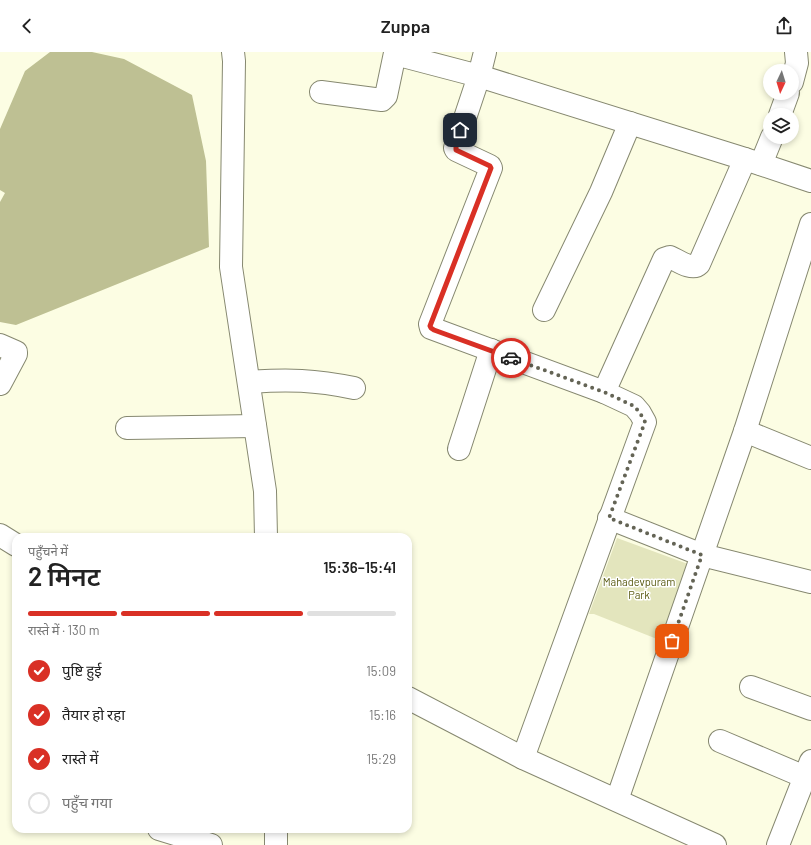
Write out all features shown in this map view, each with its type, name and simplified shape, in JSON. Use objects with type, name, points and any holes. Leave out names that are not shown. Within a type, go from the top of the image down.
[{"type":"street","points":[[233,52],[231,267],[265,491],[266,533]]},
{"type":"street","points":[[485,52],[479,76],[455,148],[456,150],[490,166],[491,168],[430,326],[434,330],[604,392],[634,406],[645,422],[523,758]]},
{"type":"street","points":[[321,92],[382,100],[384,99],[386,96],[395,53],[479,76],[811,181]]},
{"type":"street","points":[[544,310],[601,192],[630,123]]},
{"type":"street","points":[[604,392],[664,259],[670,257],[692,267],[699,264],[753,162],[767,144]]},
{"type":"street","points":[[618,800],[745,431],[811,224]]},
{"type":"street","points":[[0,345],[14,350],[16,354],[0,384]]},
{"type":"street","points":[[460,449],[491,350]]},
{"type":"street","points":[[249,382],[300,380],[354,388]]},
{"type":"street","points":[[127,428],[255,426]]},
{"type":"street","points":[[745,431],[811,458]]},
{"type":"street","points":[[609,518],[702,555],[811,582]]},
{"type":"street","points":[[0,535],[12,542]]},
{"type":"street","points":[[751,687],[811,709]]},
{"type":"street","points":[[412,700],[523,758],[715,845]]},
{"type":"street","points":[[720,741],[808,769],[778,845]]},
{"type":"street","points":[[172,833],[211,845]]},
{"type":"street","points":[[276,833],[276,845]]},
{"type":"green space","name":"Mahadevpuram Park","points":[[617,538],[688,564],[662,641],[594,614],[589,614]]},
{"type":"shaded area","points":[[50,52],[92,52],[124,59],[192,95],[206,161],[209,247],[16,325],[0,322],[0,202],[5,193],[0,190],[0,129],[25,71]]},
{"type":"way so far","points":[[511,358],[604,392],[634,406],[640,413],[645,422],[609,518],[702,555],[672,641]]},
{"type":"route","points":[[460,130],[455,148],[456,150],[490,166],[491,168],[430,326],[434,330],[511,358]]}]
